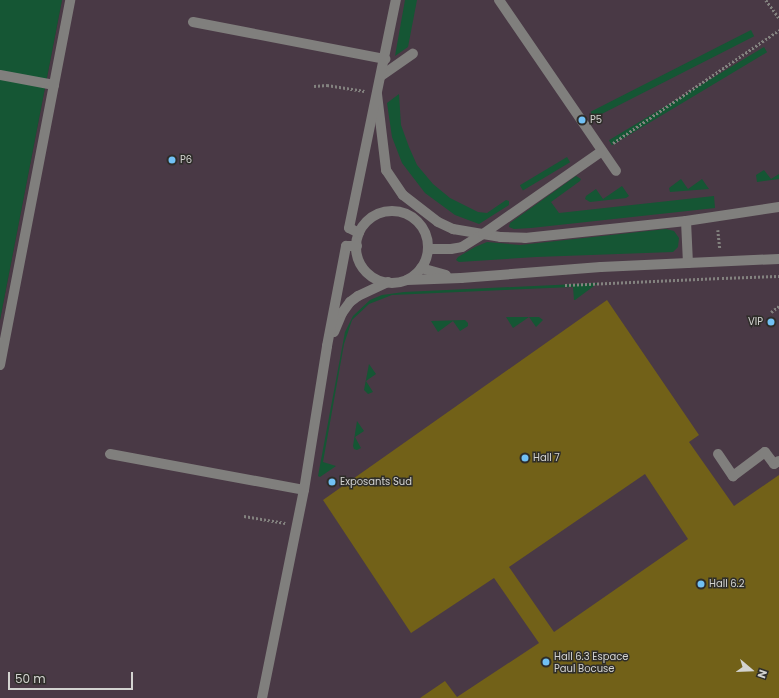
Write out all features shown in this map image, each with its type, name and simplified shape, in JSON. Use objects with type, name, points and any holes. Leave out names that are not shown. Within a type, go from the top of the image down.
[{"type":"lane","points":[[0,365],[3,328],[54,85],[70,0]]},
{"type":"lane","points":[[262,698],[304,490],[324,373],[328,338],[349,228],[396,0]]},
{"type":"lane","points":[[499,0],[616,171]]},
{"type":"lane","points":[[193,22],[385,59]]},
{"type":"lane","points":[[381,76],[413,54]]},
{"type":"lane","points":[[0,75],[54,85]]},
{"type":"lane","points":[[377,94],[386,170],[403,195],[438,222],[453,229],[483,234],[525,238],[686,221],[779,207]]},
{"type":"lane","points":[[428,249],[451,250],[462,247],[602,151]]},
{"type":"lane","points":[[407,280],[421,268],[428,249],[427,238],[423,228],[416,219],[406,213],[395,211],[384,212],[374,216],[365,224],[359,233],[356,246],[358,257],[362,266],[378,280],[388,282],[601,267],[779,259]]},
{"type":"lane","points":[[686,221],[688,263]]},
{"type":"lane","points":[[349,228],[359,233]]},
{"type":"lane","points":[[346,246],[356,246]]},
{"type":"lane","points":[[421,268],[461,278]]},
{"type":"lane","points":[[324,373],[336,327],[342,313],[358,296],[388,282]]},
{"type":"lane","points":[[718,454],[733,476],[765,452],[774,464],[779,461]]},
{"type":"lane","points":[[110,454],[304,490]]},
{"type":"path","points":[[766,0],[779,18]]},
{"type":"path","points":[[602,151],[779,30]]},
{"type":"path","points":[[314,86],[327,85],[377,94]]},
{"type":"path","points":[[559,285],[722,278]]},
{"type":"path","points":[[771,312],[779,306]]},
{"type":"path","points":[[244,516],[296,526]]},
{"type":"shaded area","points":[[62,0],[779,0],[779,698],[0,698],[0,320]]},
{"type":"green space","points":[[0,0],[62,0],[0,320]]},
{"type":"green space","points":[[405,0],[417,0],[408,47],[395,56]]},
{"type":"green space","points":[[751,30],[754,36],[594,118],[591,112]]},
{"type":"green space","points":[[764,47],[767,52],[612,145],[609,140]]},
{"type":"green space","points":[[399,94],[401,125],[409,147],[417,165],[433,184],[450,198],[478,212],[487,213],[506,200],[509,201],[509,205],[479,224],[455,215],[425,193],[402,163],[392,137],[387,103]]},
{"type":"green space","points":[[567,157],[570,162],[523,190],[520,185]]},
{"type":"green space","points":[[764,170],[771,179],[779,174],[779,179],[757,182],[756,175]]},
{"type":"green space","points":[[576,176],[581,179],[580,181],[551,202],[559,213],[714,196],[715,208],[531,228],[514,229],[509,227],[510,223]]},
{"type":"green space","points":[[681,179],[688,189],[702,179],[709,189],[670,192],[669,188]]},
{"type":"green space","points":[[622,186],[629,196],[626,198],[590,202],[585,199],[586,196],[596,189],[603,199]]},
{"type":"green space","points":[[666,229],[674,231],[679,238],[678,247],[673,252],[536,257],[459,262],[456,260],[458,257],[475,247],[487,242],[520,245]]},
{"type":"green space","points":[[598,283],[575,300],[573,287],[392,295],[369,304],[352,320],[344,344],[323,462],[336,466],[320,477],[318,476],[345,332],[353,316],[370,300],[382,295],[404,292]]},
{"type":"green space","points":[[506,317],[529,317],[513,328]]},
{"type":"green space","points":[[529,317],[539,317],[543,320],[536,327]]},
{"type":"green space","points":[[465,320],[468,323],[468,326],[460,331],[453,321],[438,332],[431,321]]},
{"type":"green space","points":[[369,364],[376,374],[366,381],[373,392],[368,394],[364,390]]},
{"type":"green space","points":[[357,421],[364,431],[355,437],[361,448],[357,450],[354,449],[353,446]]},
{"type":"building","points":[[607,300],[699,435],[689,442],[734,506],[779,475],[779,698],[420,698],[445,681],[457,697],[539,643],[494,578],[411,633],[323,500]],"holes":[[[645,474],[688,539],[554,632],[509,567]]]},
{"type":"place","name":"P5","points":[[582,120]]},
{"type":"place","name":"P6","points":[[172,160]]},
{"type":"place","name":"VIP","points":[[771,322]]},
{"type":"place","name":"Hall 7","points":[[525,458]]},
{"type":"place","name":"Exposants Sud","points":[[332,482]]},
{"type":"place","name":"Hall 6.2","points":[[701,584]]},
{"type":"place","name":"Hall 6.3 Espace Paul Bocuse","points":[[546,662]]}]
